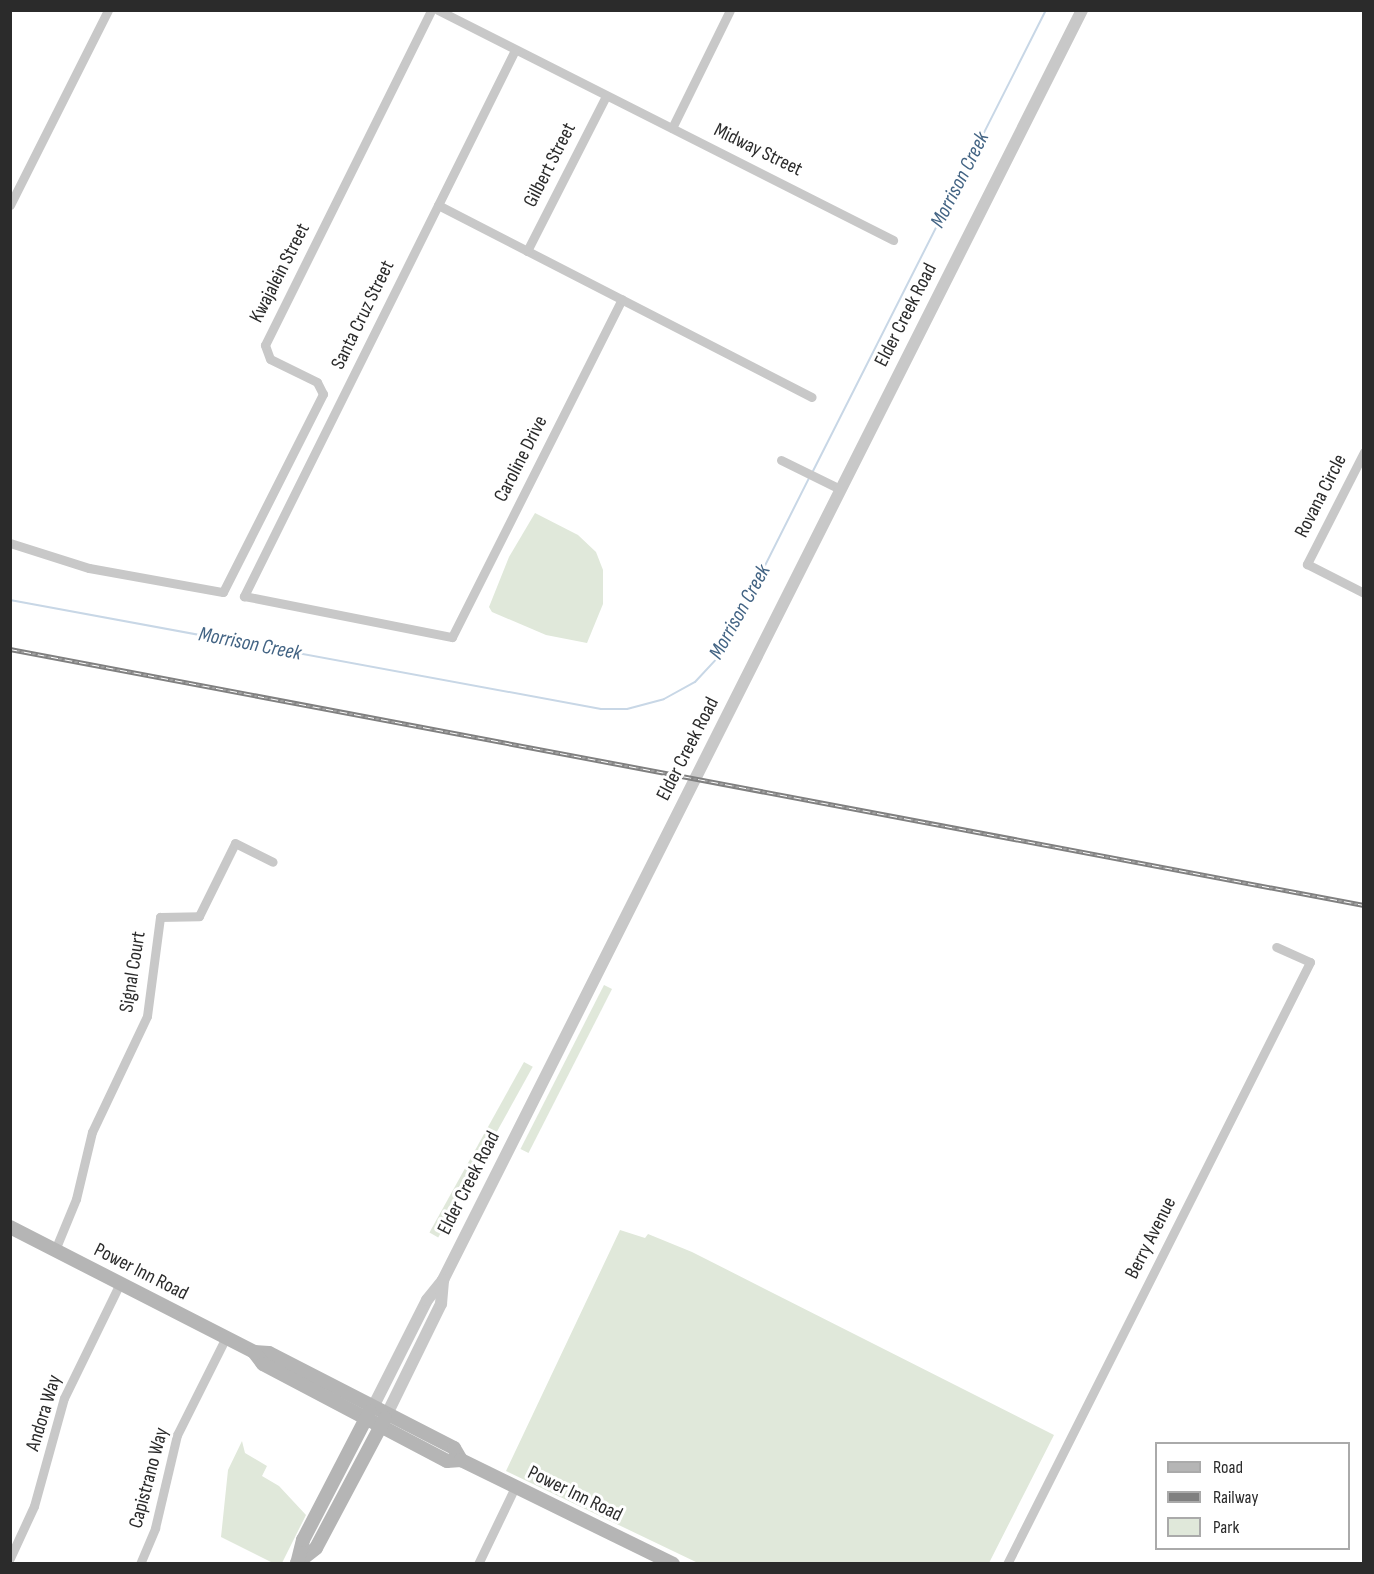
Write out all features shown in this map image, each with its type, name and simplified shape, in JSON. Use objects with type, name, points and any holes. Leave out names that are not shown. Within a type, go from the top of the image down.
[{"type":"main road","name":"Power Inn Road","points":[[12,1231],[55,1250],[254,1352],[269,1353],[384,1420],[447,1461],[461,1460],[673,1563]]},
{"type":"main road","name":"Elder Creek Road","points":[[297,1563],[303,1540],[369,1412]]},
{"type":"main road","name":"Elder Creek Road","points":[[297,1563],[316,1548],[384,1420]]},
{"type":"street","points":[[10,205],[108,10]]},
{"type":"street","name":"Kwajalein Street","points":[[10,543],[89,568],[223,592],[323,394],[317,382],[270,359],[265,345],[431,10]]},
{"type":"street","name":"Midway Street","points":[[438,10],[893,240]]},
{"type":"street","points":[[672,128],[730,10]]},
{"type":"street","name":"Elder Creek Road","points":[[369,1412],[427,1300],[443,1281],[1082,10]]},
{"type":"street","name":"Santa Cruz Street","points":[[244,596],[515,50]]},
{"type":"street","name":"Gilbert Street","points":[[527,251],[606,96]]},
{"type":"street","points":[[438,205],[811,397]]},
{"type":"street","name":"Caroline Drive","points":[[244,596],[452,637],[622,299]]},
{"type":"street","name":"Rovana Circle","points":[[1364,452],[1307,564],[1364,593]]},
{"type":"street","points":[[782,460],[840,489]]},
{"type":"street","name":"Signal Court","points":[[55,1250],[76,1199],[92,1132],[147,1016],[160,917],[199,916],[235,843],[273,862]]},
{"type":"street","name":"Berry Avenue","points":[[1007,1563],[1310,962],[1276,947]]},
{"type":"street","name":"Elder Creek Road","points":[[384,1420],[441,1304],[443,1281]]},
{"type":"street","name":"Andora Way","points":[[10,1558],[38,1495],[64,1398],[120,1283]]},
{"type":"street","name":"Capistrano Way","points":[[140,1563],[155,1528],[177,1435],[226,1337]]},
{"type":"street","points":[[478,1563],[515,1487]]},
{"type":"green space","points":[[535,513],[578,535],[596,552],[603,570],[603,604],[587,643],[546,635],[492,612],[489,607],[509,557]]},
{"type":"green space","points":[[604,985],[612,989],[528,1153],[520,1149]]},
{"type":"green space","points":[[524,1062],[533,1067],[438,1237],[429,1233]]},
{"type":"green space","points":[[620,1230],[645,1238],[648,1234],[692,1252],[1054,1435],[989,1563],[698,1563],[506,1471]]},
{"type":"green space","points":[[242,1441],[245,1453],[267,1466],[262,1476],[279,1486],[306,1515],[282,1563],[273,1563],[221,1537],[228,1470]]},
{"type":"waterway","name":"Morrison Creek","points":[[813,471],[1046,10]]},
{"type":"waterway","name":"Morrison Creek","points":[[10,600],[601,709],[627,709],[664,699],[695,682],[720,655],[810,476]]},
{"type":"railway","points":[[10,649],[1364,905]]}]
